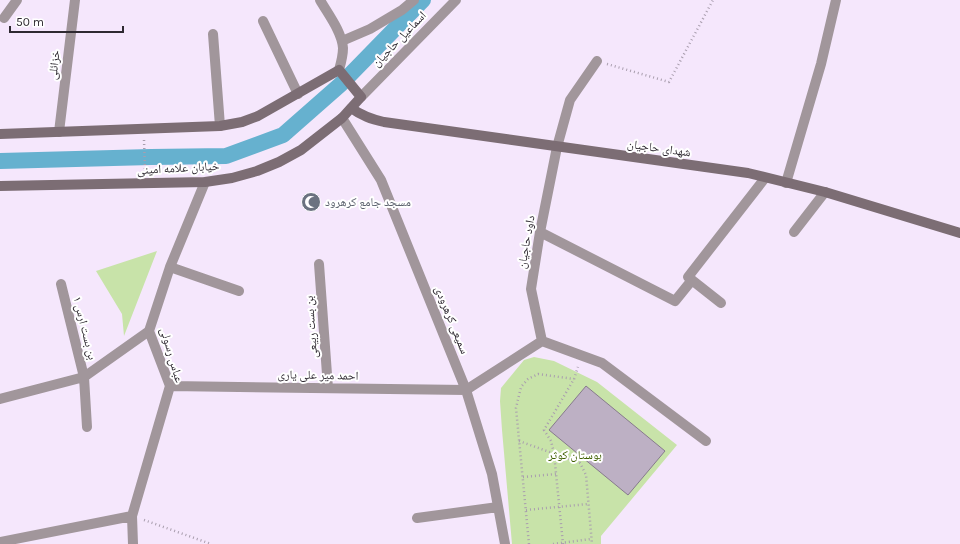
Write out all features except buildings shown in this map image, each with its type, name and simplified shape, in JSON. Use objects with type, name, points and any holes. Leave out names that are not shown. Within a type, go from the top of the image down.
[{"type":"street","points":[[4,18],[17,0]]},
{"type":"street","name":"خزائلی","points":[[59,132],[75,0]]},
{"type":"street","points":[[0,134],[220,126],[242,122],[258,116],[339,70],[343,50],[342,41],[340,34],[320,0]]},
{"type":"street","points":[[342,41],[370,29],[402,10],[414,0]]},
{"type":"street","name":"اسماعیل حاجیان","points":[[361,97],[456,0]]},
{"type":"street","points":[[786,183],[820,64],[836,0]]},
{"type":"street","points":[[262,21],[298,94]]},
{"type":"street","points":[[213,34],[220,126]]},
{"type":"street","name":"داود حاجیان","points":[[542,341],[531,290],[540,232],[558,147],[570,100],[597,61]]},
{"type":"street","points":[[339,70],[361,97]]},
{"type":"street","name":"خیابان علامه امینی","points":[[0,186],[205,182],[232,178],[257,171],[280,162],[301,150],[342,118],[361,97]]},
{"type":"street","name":"شهدای حاجیان","points":[[351,108],[360,115],[384,122],[748,173],[825,192],[960,233]]},
{"type":"street","name":"سمیعی کرهرودی","points":[[342,118],[381,180],[466,390],[492,474],[505,544]]},
{"type":"street","points":[[721,303],[688,276],[765,178]]},
{"type":"street","name":"عباس رسولی","points":[[133,544],[132,516],[170,386],[149,330],[170,267],[205,182]]},
{"type":"street","points":[[794,232],[825,192]]},
{"type":"street","points":[[540,232],[675,301],[692,280]]},
{"type":"street","name":"بن بست ربیعی","points":[[319,264],[328,388]]},
{"type":"street","points":[[170,267],[239,291]]},
{"type":"street","name":"بن بست ارس ۱","points":[[61,284],[84,377],[87,427]]},
{"type":"street","points":[[0,399],[84,377],[149,330]]},
{"type":"street","points":[[466,390],[542,341],[602,363],[706,441]]},
{"type":"street","name":"احمد میر علی یاری","points":[[170,386],[466,390]]},
{"type":"street","points":[[417,518],[498,507]]},
{"type":"street","points":[[0,542],[132,516]]},
{"type":"path","points":[[597,61],[669,82],[712,0]]},
{"type":"path","points":[[144,144],[145,171]]},
{"type":"path","points":[[529,544],[516,408],[521,387],[528,379],[538,374],[574,379],[544,430],[551,441],[554,453],[563,543]]},
{"type":"path","points":[[519,441],[580,463],[586,475],[592,544]]},
{"type":"path","points":[[523,477],[556,474]]},
{"type":"path","points":[[526,510],[588,504]]},
{"type":"path","points":[[132,516],[211,544]]},
{"type":"path","points":[[553,544],[591,539]]},
{"type":"green space","points":[[157,251],[124,336],[122,314],[96,271]]},
{"type":"green space","name":"بوستان کوثر","points":[[534,357],[554,361],[597,382],[677,445],[601,536],[601,544],[512,544],[502,430],[500,401],[501,388],[524,360]]},
{"type":"waterway","points":[[0,161],[226,156],[283,135],[341,84],[423,0]]},
{"type":"place","name":"مسجد جامع کرهرود","points":[[311,202]]}]
